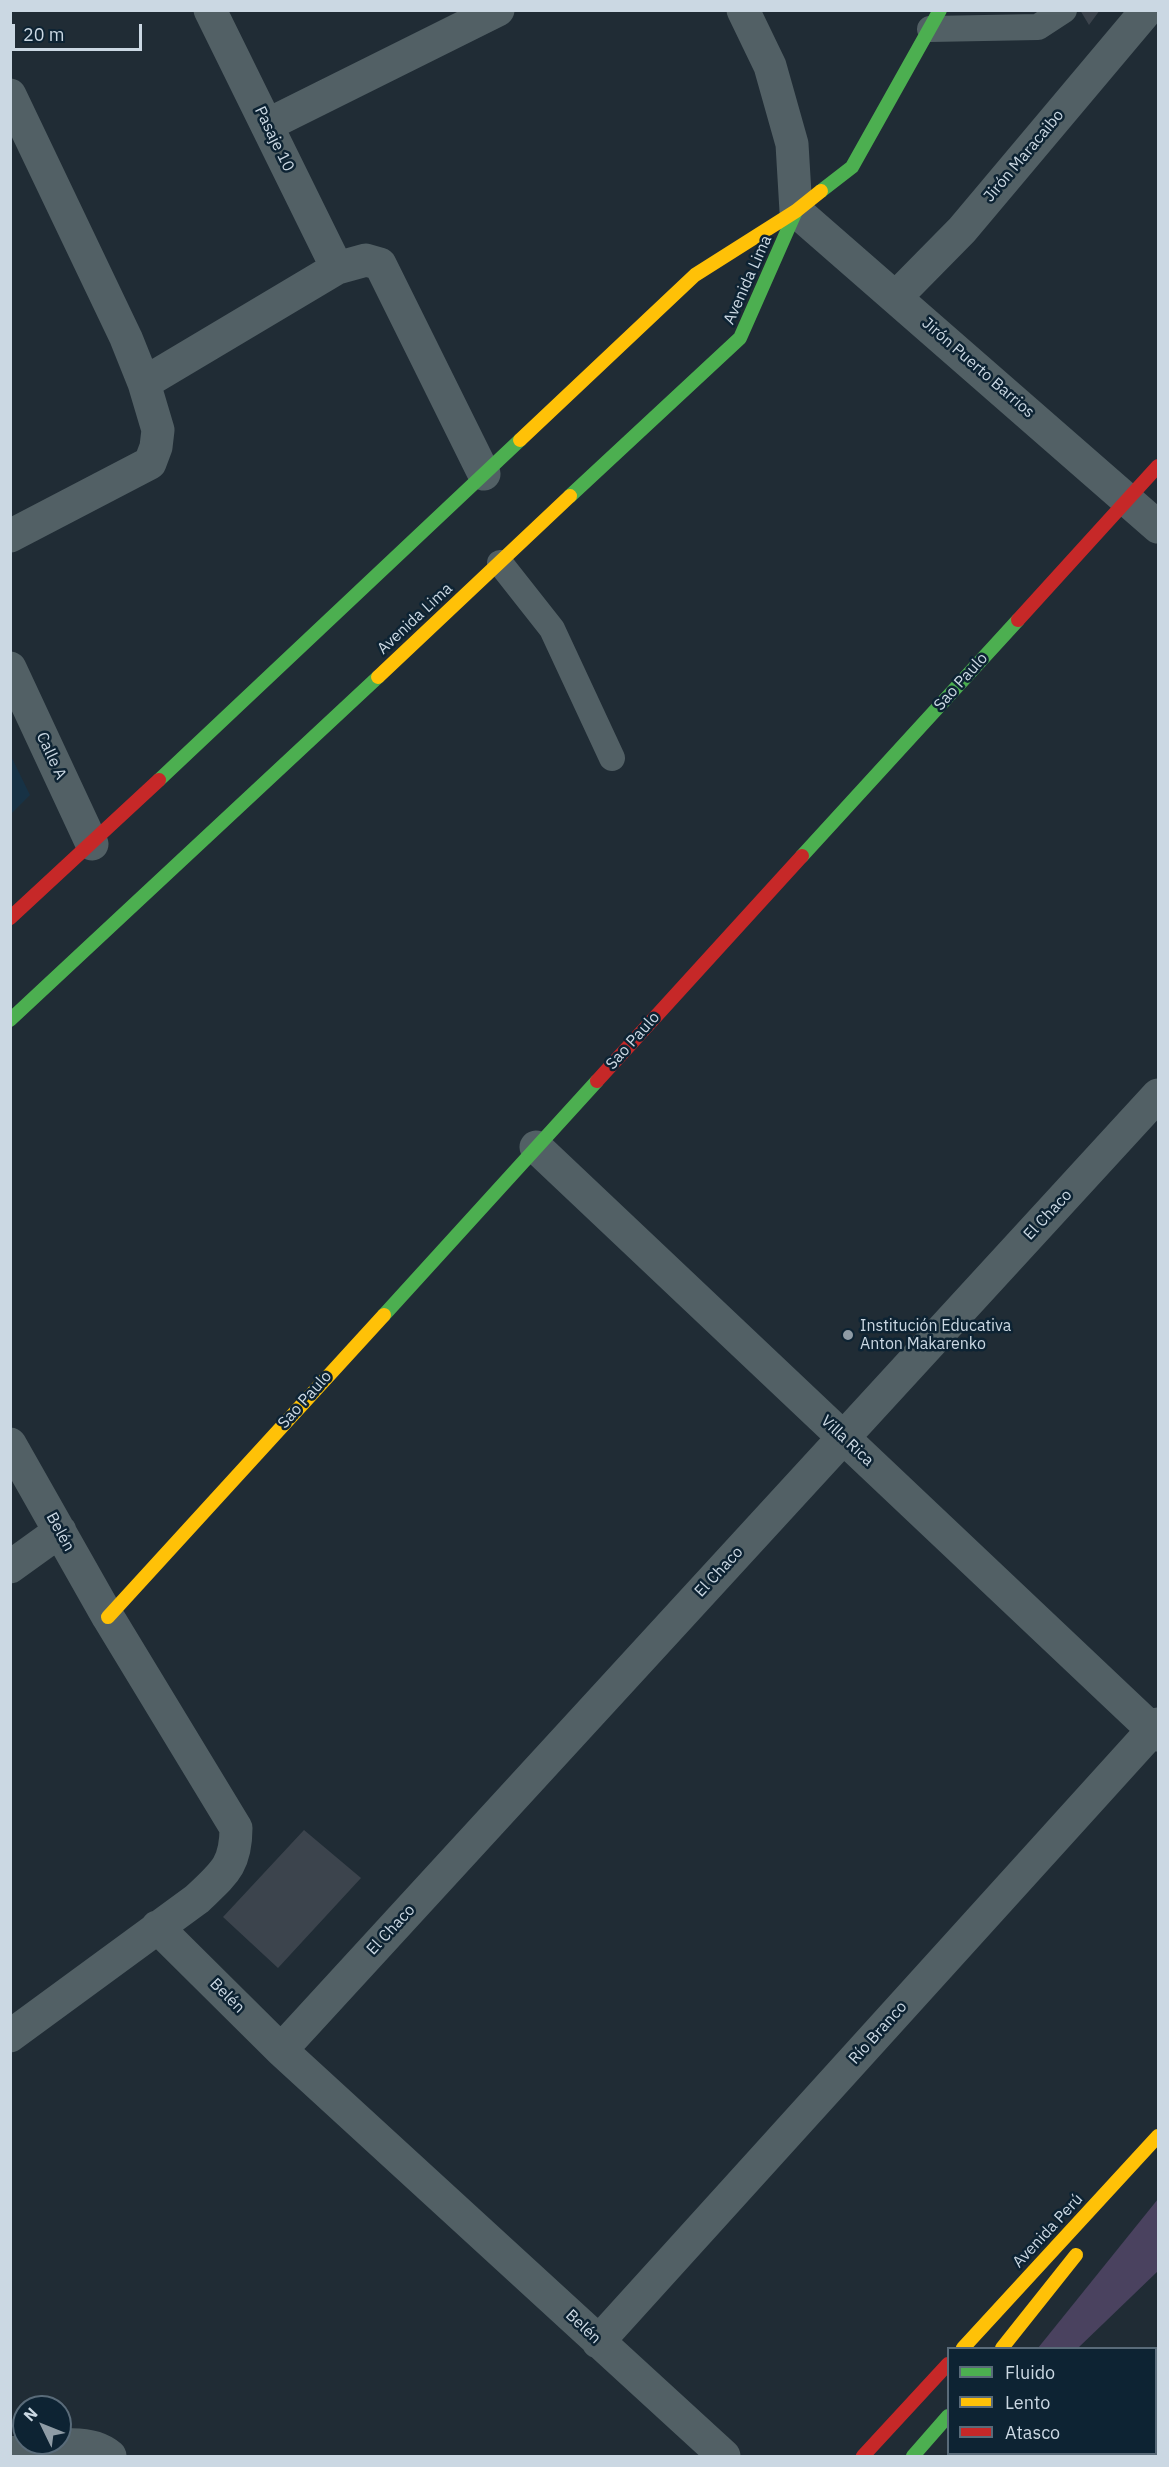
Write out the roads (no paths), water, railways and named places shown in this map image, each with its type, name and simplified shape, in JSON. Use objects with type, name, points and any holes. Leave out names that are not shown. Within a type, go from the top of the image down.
[{"type":"main road","name":"Avenida Lima","points":[[10,918],[92,844],[695,275],[796,211],[852,167],[935,20]]},
{"type":"main road","name":"Avenida Lima","points":[[10,1020],[740,338],[796,211]]},
{"type":"main road","name":"Sao Paulo","points":[[108,1617],[1158,466]]},
{"type":"main road","name":"Avenida Perú","points":[[965,2347],[1158,2136]]},
{"type":"main road","points":[[1123,2195],[1158,2150]]},
{"type":"main road","points":[[1004,2347],[1087,2240]]},
{"type":"main road","points":[[863,2457],[947,2365]]},
{"type":"main road","points":[[913,2457],[947,2417]]},
{"type":"street","name":"Pasaje 10","points":[[210,10],[337,268]]},
{"type":"street","points":[[267,125],[498,10]]},
{"type":"street","points":[[743,10],[770,66],[792,144],[796,211]]},
{"type":"street","name":"Jirón Maracaibo","points":[[896,297],[962,230],[1146,10]]},
{"type":"street","points":[[10,95],[126,338],[144,383],[158,430],[156,447],[150,462],[10,536]]},
{"type":"street","name":"Jirón Puerto Barrios","points":[[796,211],[1158,527]]},
{"type":"street","points":[[144,383],[337,268],[366,260],[380,264],[484,474]]},
{"type":"street","name":"Calle A","points":[[10,668],[92,844]]},
{"type":"street","name":"El Chaco","points":[[280,2050],[1158,1095]]},
{"type":"street","name":"Villa Rica","points":[[536,1147],[1157,1730]]},
{"type":"street","name":"Belén","points":[[10,1444],[108,1617],[236,1828],[236,1850],[224,1874],[197,1899],[157,1927],[280,2050],[724,2457]]},
{"type":"street","points":[[10,1567],[60,1531]]},
{"type":"street","name":"Río Branco","points":[[598,2342],[1157,1730]]},
{"type":"street","points":[[10,2036],[157,1927]]},
{"type":"street","points":[[10,2453],[78,2445],[105,2451],[110,2457]]},
{"type":"lane","points":[[935,20],[1038,27],[1064,10]]},
{"type":"lane","points":[[500,563],[552,629],[612,758]]},
{"type":"place","name":"Institución Educativa Anton Makarenko","points":[[848,1335]]}]
